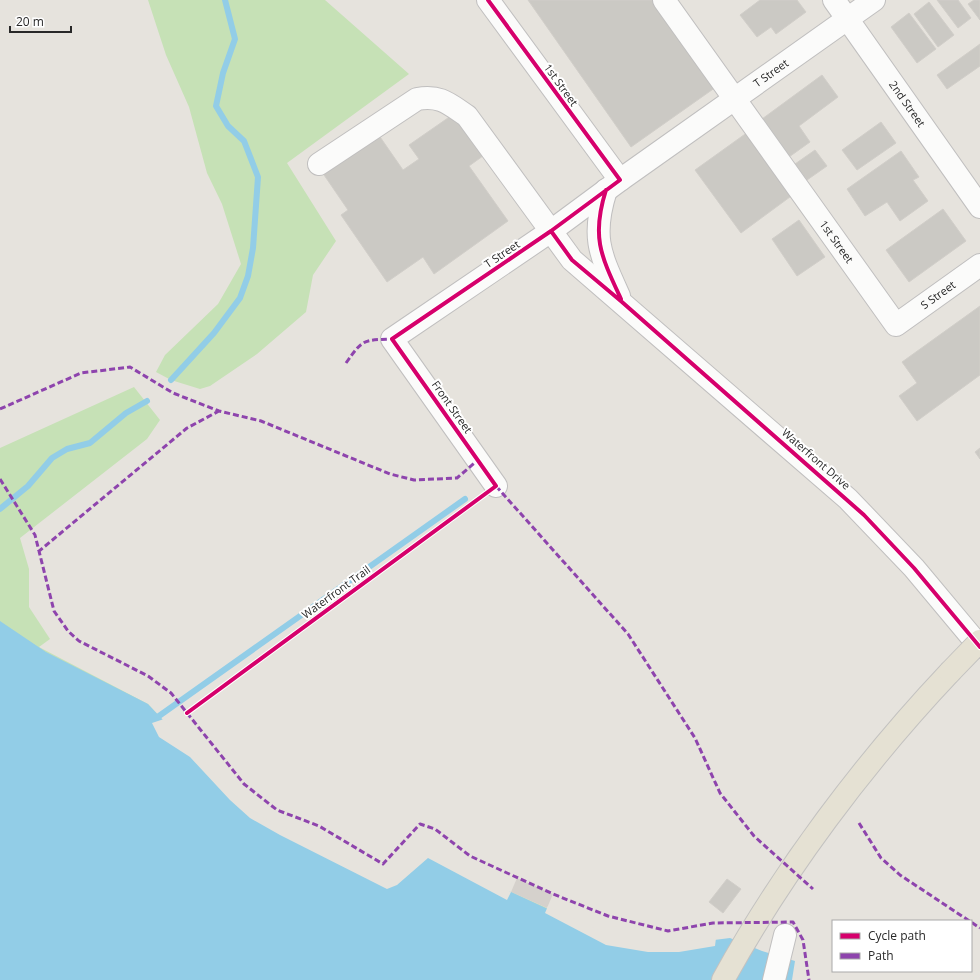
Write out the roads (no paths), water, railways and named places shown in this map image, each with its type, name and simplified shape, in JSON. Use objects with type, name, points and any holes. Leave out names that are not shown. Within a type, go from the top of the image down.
[{"type":"main road","points":[[723,980],[782,882],[826,822],[907,719],[980,641]]},
{"type":"street","name":"1st Street","points":[[488,0],[613,185]]},
{"type":"street","name":"1st Street","points":[[664,0],[896,325]]},
{"type":"street","name":"2nd Street","points":[[834,0],[980,207]]},
{"type":"street","name":"T Street","points":[[392,339],[551,231],[613,185],[874,0]]},
{"type":"street","name":"Waterfront Drive","points":[[318,164],[417,99],[431,96],[445,100],[467,116],[572,260],[859,509],[914,568],[980,647]]},
{"type":"street","name":"Waterfront Drive","points":[[613,185],[598,221],[598,243],[608,272],[622,302]]},
{"type":"street","name":"S Street","points":[[896,325],[980,265]]},
{"type":"street","name":"Front Street","points":[[392,339],[496,486]]},
{"type":"street","points":[[774,980],[785,935]]},
{"type":"water","points":[[0,621],[46,652],[148,704],[252,815],[394,884],[428,853],[494,887],[511,892],[604,935],[645,943],[690,943],[730,938],[762,951],[795,961],[792,980],[0,980]]},
{"type":"waterway","points":[[171,380],[214,333],[240,298],[248,276],[253,248],[258,177],[244,141],[228,126],[216,106],[223,73],[235,39],[225,0]]},
{"type":"waterway","points":[[0,509],[28,486],[52,458],[67,449],[90,443],[126,413],[147,401]]},
{"type":"waterway","points":[[159,716],[465,499]]}]
